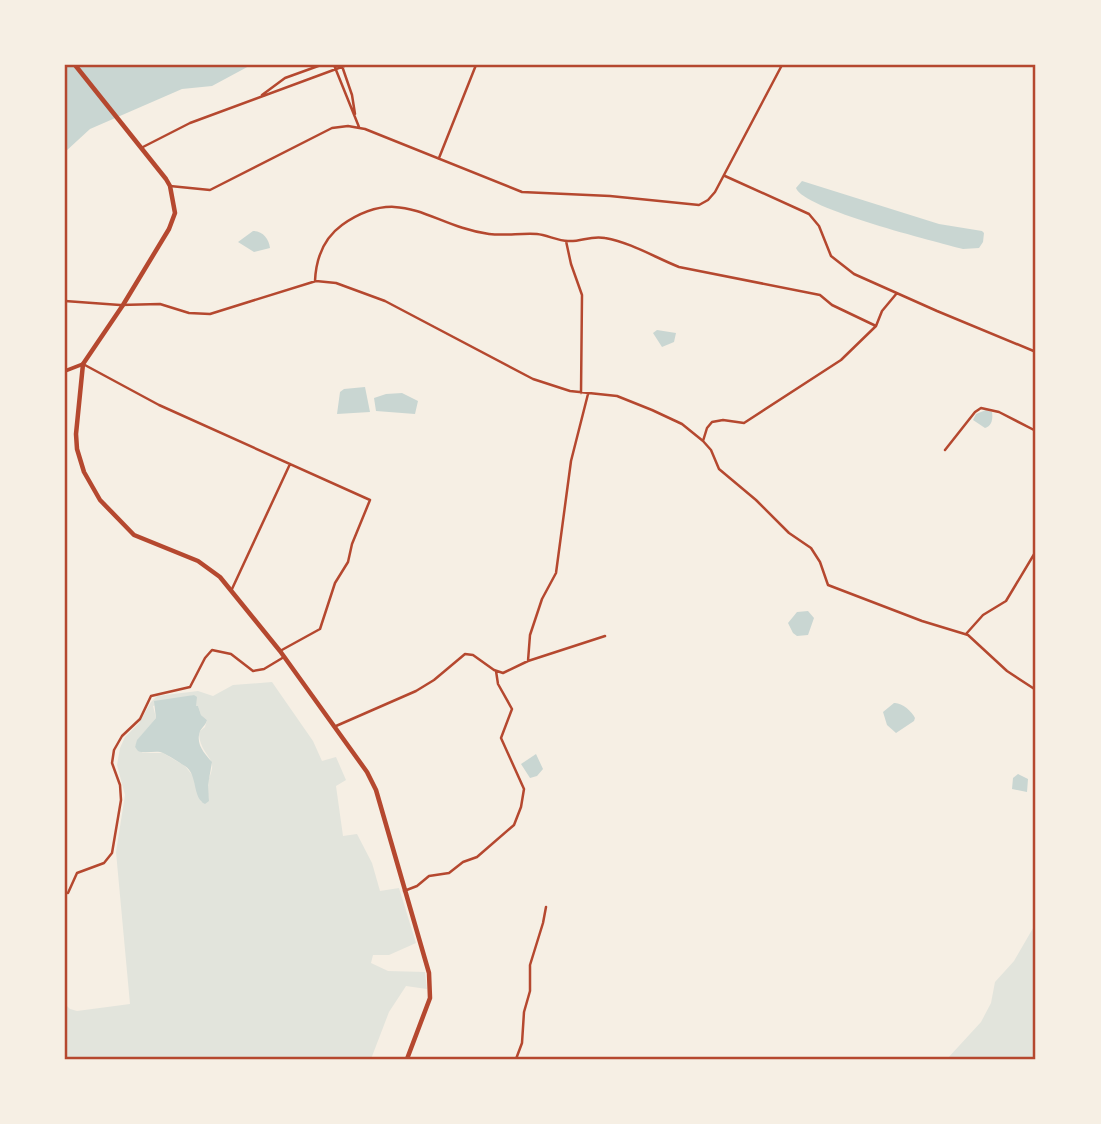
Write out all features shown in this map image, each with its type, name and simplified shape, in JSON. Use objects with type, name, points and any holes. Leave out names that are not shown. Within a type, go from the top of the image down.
[{"type":"main road","points":[[75,65],[170,186],[175,213],[123,305],[83,364],[76,434],[77,449],[84,472],[100,500],[134,535],[198,561],[232,589],[367,772],[376,790],[429,973],[430,998],[407,1059]]},
{"type":"main road","points":[[65,371],[83,364]]},
{"type":"street","points":[[257,99],[285,78],[321,65]]},
{"type":"street","points":[[334,65],[358,128]]},
{"type":"street","points":[[141,148],[179,127],[344,65],[358,128]]},
{"type":"street","points":[[439,158],[476,65]]},
{"type":"street","points":[[170,186],[211,190],[332,128],[358,128],[527,192],[635,198],[699,205],[711,198],[725,176],[782,65]]},
{"type":"street","points":[[725,176],[804,211],[817,222],[829,252],[837,262],[855,274],[1036,352]]},
{"type":"street","points":[[315,281],[319,257],[333,233],[353,217],[369,209],[384,206],[434,215],[484,233],[506,236],[539,234],[566,241],[586,237],[604,238],[652,253],[662,261],[679,267],[820,295],[832,305],[876,326]]},
{"type":"street","points":[[566,241],[582,295],[581,393]]},
{"type":"street","points":[[65,301],[123,305],[160,304],[189,313],[210,314],[315,281],[336,283],[376,297],[533,379],[581,393],[622,398],[682,424],[711,450],[719,469],[789,533],[811,548],[820,562],[828,585],[922,621],[966,634],[978,642],[1007,671],[1036,690]]},
{"type":"street","points":[[703,441],[709,424],[716,421],[744,423],[841,360],[876,326],[882,311],[897,293]]},
{"type":"street","points":[[83,364],[159,405],[370,500],[352,544],[348,562],[335,583],[320,629],[280,651]]},
{"type":"street","points":[[528,661],[530,635],[542,599],[556,573],[571,461],[588,394]]},
{"type":"street","points":[[945,450],[981,408],[999,412],[1036,430]]},
{"type":"street","points":[[232,589],[290,464]]},
{"type":"street","points":[[966,634],[983,615],[1006,601],[1036,551]]},
{"type":"street","points":[[334,726],[416,691],[465,654],[473,655],[503,673],[528,661],[605,636]]},
{"type":"street","points":[[68,893],[77,873],[104,863],[112,853],[121,800],[120,785],[112,763],[114,750],[122,736],[140,719],[151,696],[190,687],[212,650],[231,654],[253,671],[264,669],[284,657]]},
{"type":"street","points":[[404,891],[431,875],[449,873],[463,862],[477,856],[498,841],[518,817],[524,789],[502,740],[502,733],[512,709],[498,684],[496,671]]},
{"type":"street","points":[[516,1059],[522,1043],[524,1012],[530,991],[530,965],[546,907]]},
{"type":"shaded area","points":[[65,65],[251,65],[212,86],[182,89],[90,129],[65,152]]},
{"type":"shaded area","points":[[802,181],[939,224],[982,231],[983,242],[979,248],[963,249],[845,215],[804,196],[796,188]]},
{"type":"shaded area","points":[[253,231],[265,236],[270,248],[254,252],[238,242]]},
{"type":"shaded area","points":[[657,330],[676,333],[674,342],[662,347],[653,333]]},
{"type":"shaded area","points":[[365,387],[370,412],[337,414],[340,392],[344,389]]},
{"type":"shaded area","points":[[402,393],[418,401],[415,414],[376,411],[374,398]]},
{"type":"shaded area","points":[[986,410],[992,412],[992,417],[991,424],[985,428],[973,420],[976,414]]},
{"type":"shaded area","points":[[808,611],[814,618],[808,635],[797,636],[788,623],[797,612]]},
{"type":"shaded area","points":[[272,682],[313,741],[322,761],[336,757],[346,780],[336,786],[343,836],[357,834],[372,863],[380,891],[399,888],[416,943],[389,955],[373,955],[371,963],[388,971],[425,972],[427,989],[406,986],[389,1012],[371,1059],[65,1059],[65,1004],[77,1011],[130,1004],[116,852],[125,795],[117,765],[120,748],[125,737],[139,723],[157,696],[198,691],[213,696],[233,685]],"holes":[[[194,695],[196,706],[207,720],[205,727],[199,732],[212,767],[208,784],[209,800],[201,802],[193,776],[185,766],[163,753],[143,753],[135,747],[156,718],[153,706]]]},
{"type":"shaded area","points":[[194,695],[197,697],[196,706],[207,720],[199,733],[199,743],[212,762],[208,785],[209,801],[205,804],[198,797],[192,774],[185,766],[163,753],[141,752],[135,747],[137,740],[156,718],[154,701]]},
{"type":"shaded area","points":[[894,703],[906,708],[915,718],[896,733],[887,725],[883,712]]},
{"type":"shaded area","points":[[536,754],[543,769],[537,776],[530,778],[521,764]]},
{"type":"shaded area","points":[[1018,774],[1028,779],[1027,792],[1012,789],[1013,778]]},
{"type":"shaded area","points":[[1036,923],[1036,1059],[947,1059],[981,1022],[991,1003],[995,982],[1014,961]]}]
